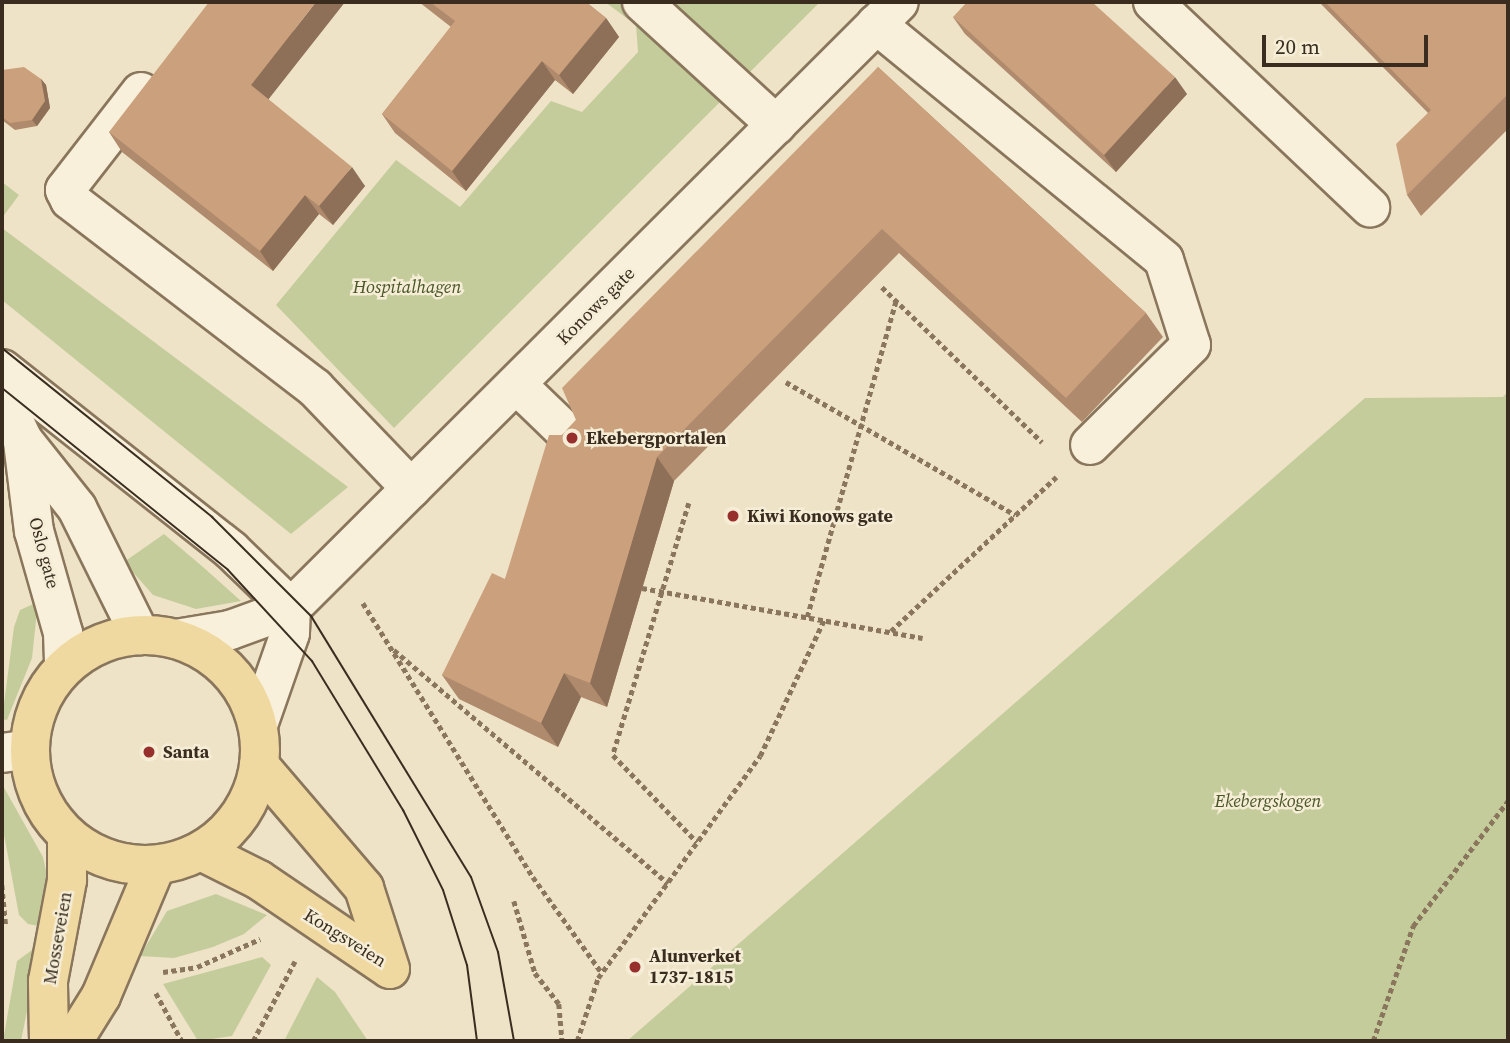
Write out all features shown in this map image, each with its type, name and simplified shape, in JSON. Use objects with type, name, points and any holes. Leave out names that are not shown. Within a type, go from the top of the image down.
[{"type":"main road","points":[[158,637],[220,662],[243,691],[258,725],[259,765],[246,806],[201,851],[156,865],[109,860],[67,835],[43,805],[15,751],[64,667],[108,641],[158,637]]},
{"type":"main road","name":"Kongsveien","points":[[201,851],[259,880],[390,969],[364,888],[259,765]]},
{"type":"main road","name":"Mosseveien","points":[[49,1041],[48,981],[67,880],[67,835]]},
{"type":"main road","points":[[73,1041],[101,996],[156,865]]},
{"type":"street","points":[[642,2],[776,125]]},
{"type":"street","points":[[1153,2],[1370,207]]},
{"type":"street","points":[[888,13],[1164,260],[1191,345],[1079,456]]},
{"type":"street","name":"Konows gate","points":[[158,637],[211,635],[290,608],[888,13]]},
{"type":"street","points":[[167,58],[65,190],[70,200],[315,388],[411,488]]},
{"type":"street","points":[[2,369],[231,550],[290,608],[290,633],[258,725]]},
{"type":"street","points":[[517,385],[572,438]]},
{"type":"street","name":"Oslo gate","points":[[2,396],[23,440],[77,508],[158,637]]},
{"type":"street","name":"Oslo gate","points":[[23,440],[34,531],[63,633],[64,667]]},
{"type":"path","points":[[882,287],[1079,456],[891,632]]},
{"type":"path","points":[[807,617],[896,300]]},
{"type":"path","points":[[786,382],[1016,515]]},
{"type":"path","points":[[689,503],[613,755],[697,842]]},
{"type":"path","points":[[642,588],[923,638]]},
{"type":"path","points":[[362,602],[533,877],[602,973]]},
{"type":"path","points":[[577,1041],[602,973],[760,756],[824,620]]},
{"type":"path","points":[[390,647],[668,883]]},
{"type":"path","points":[[1373,1041],[1413,926],[1508,801]]},
{"type":"path","points":[[2,885],[6,933]]},
{"type":"path","points":[[514,901],[535,973],[559,1004],[562,1041]]},
{"type":"path","points":[[155,972],[223,958],[268,932]]},
{"type":"path","points":[[254,1041],[300,951]]},
{"type":"path","points":[[152,986],[182,1041]]},
{"type":"green space","name":"Hospitalhagen","points":[[605,2],[820,2],[394,428],[276,305],[396,160],[460,207],[551,101],[582,112],[638,52],[636,25]]},
{"type":"green space","points":[[2,182],[19,195],[2,218]]},
{"type":"green space","points":[[2,228],[348,487],[291,534],[2,300]]},
{"type":"green space","name":"Ekebergskogen","points":[[1508,391],[1508,1041],[627,1041],[1365,398],[1503,397]]},
{"type":"green space","points":[[164,534],[241,601],[196,609],[153,595],[124,562]]},
{"type":"green space","points":[[38,602],[32,658],[7,720],[2,719],[14,627],[20,610]]},
{"type":"green space","points":[[2,784],[43,857],[49,885],[44,927],[28,924],[19,915],[2,824]]},
{"type":"green space","points":[[216,894],[267,915],[244,934],[213,947],[174,958],[140,956],[167,911]]},
{"type":"green space","points":[[32,950],[39,952],[21,1041],[3,1041],[17,961]]},
{"type":"green space","points":[[262,957],[271,965],[232,1036],[198,1041],[163,984]]},
{"type":"green space","points":[[317,977],[335,992],[368,1041],[284,1041]]},
{"type":"building","points":[[209,2],[316,2],[251,85],[352,167],[319,206],[305,195],[260,251],[109,132]]},
{"type":"building","points":[[430,2],[586,2],[606,18],[559,75],[542,61],[452,171],[382,114],[455,21]]},
{"type":"building","points":[[967,2],[1092,2],[1175,77],[1104,155],[953,17]]},
{"type":"building","points":[[1325,2],[1508,2],[1508,94],[1407,195],[1396,144],[1431,110]]},
{"type":"building","points":[[24,67],[41,79],[45,101],[32,120],[10,123],[2,117],[2,70]]},
{"type":"building","points":[[878,67],[1146,313],[1066,398],[882,229],[657,457],[590,683],[564,673],[541,723],[442,675],[492,573],[505,579],[549,435],[562,435],[576,420],[562,388]]},
{"type":"tram line","points":[[2,348],[212,517],[311,616],[471,877],[498,952],[514,1041]]},
{"type":"tram line","points":[[2,388],[228,570],[312,661],[403,810],[443,890],[467,965],[477,1041]]},
{"type":"place","name":"Ekebergportalen","points":[[572,438]]},
{"type":"place","name":"Kiwi Konows gate","points":[[733,516]]},
{"type":"place","name":"Santa","points":[[149,752]]},
{"type":"place","name":"Alunverket 1737-1815","points":[[635,967]]}]
